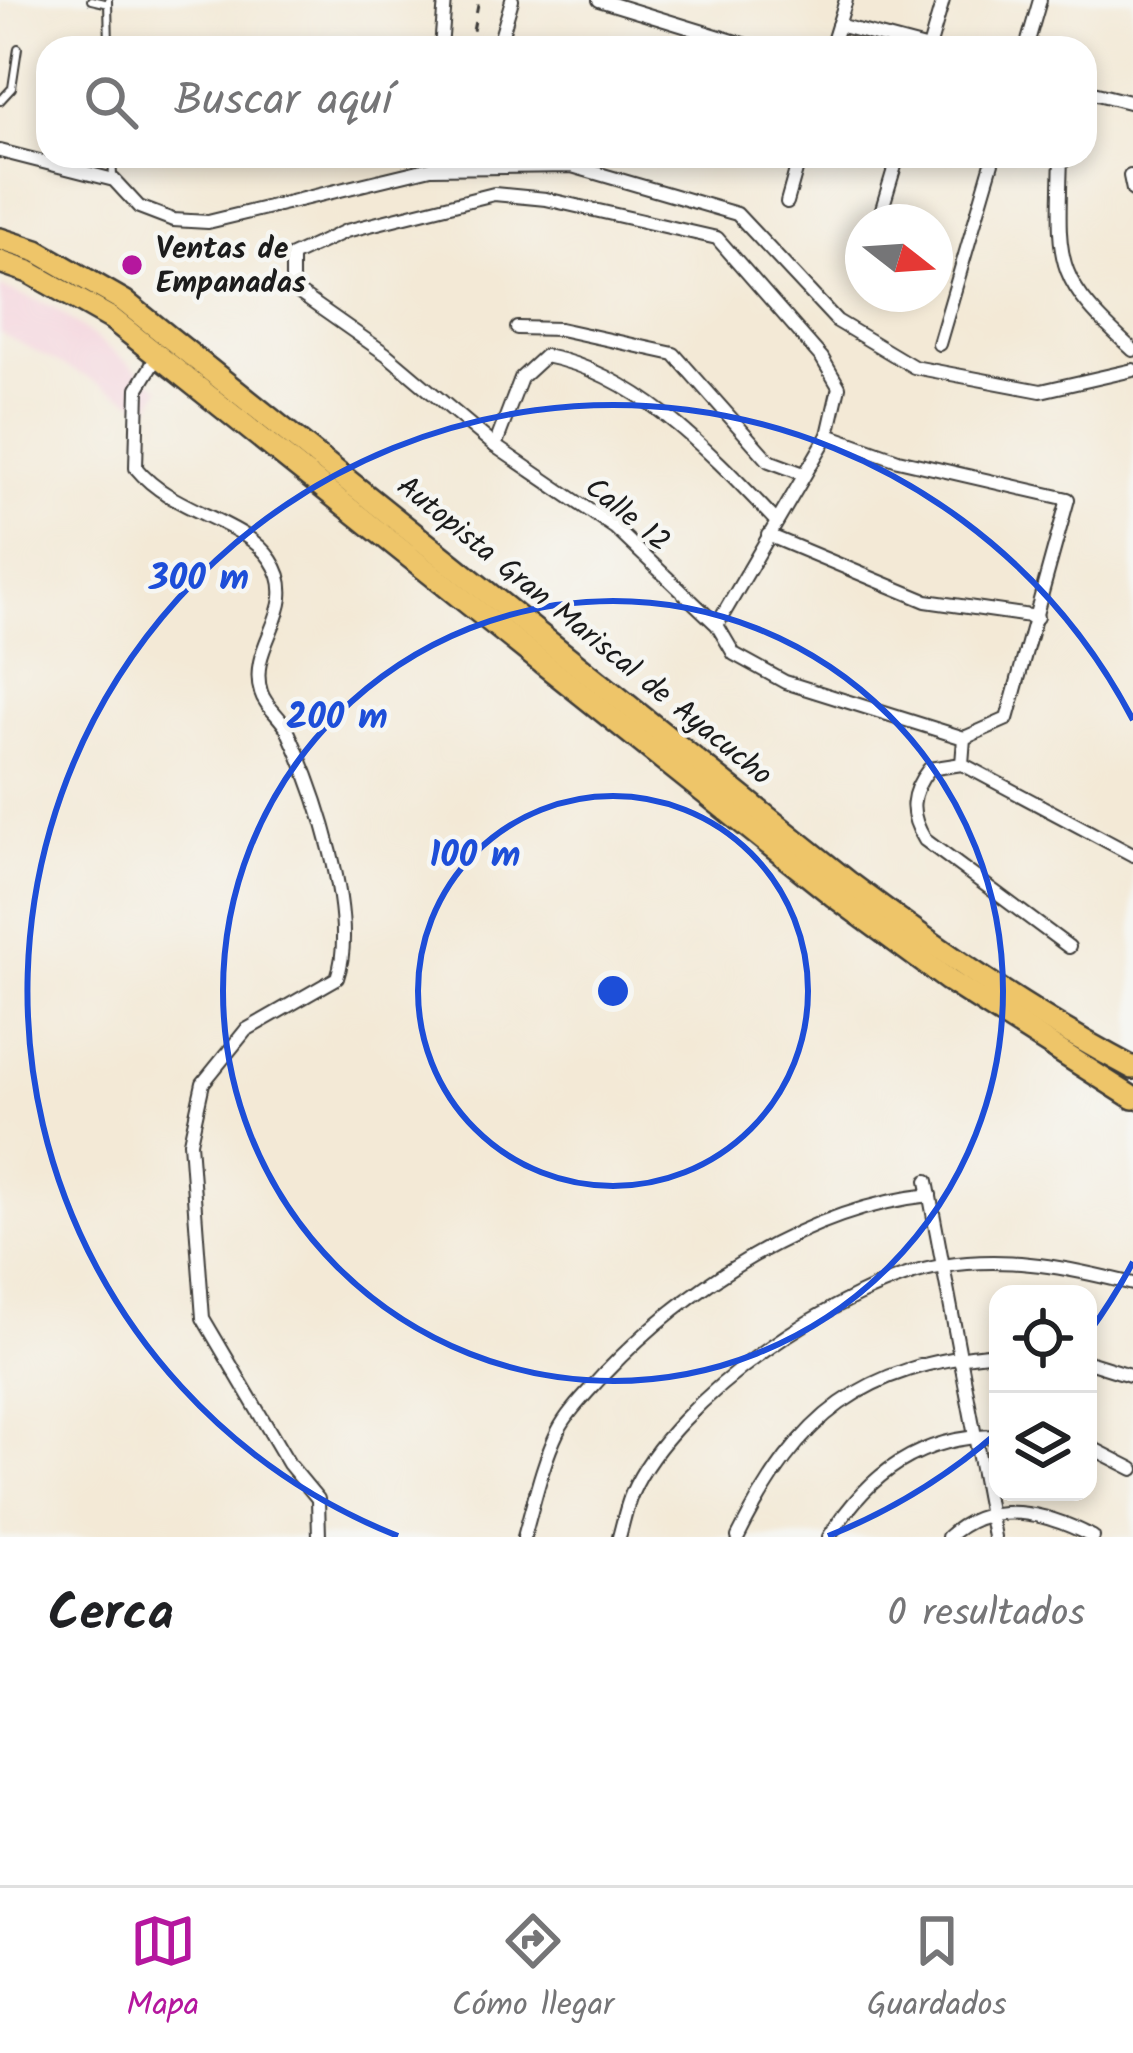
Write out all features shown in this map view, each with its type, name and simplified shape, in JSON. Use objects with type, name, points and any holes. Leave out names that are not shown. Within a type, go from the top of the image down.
[{"type":"highway","name":"Autopista Gran Mariscal de Ayacucho","points":[[0,238],[38,251],[124,301],[848,882],[958,965],[1042,1020],[1133,1068]]},
{"type":"highway","name":"Autopista Gran Mariscal de Ayacucho","points":[[0,262],[29,272],[112,319],[834,896],[948,980],[1131,1097]]},
{"type":"street","points":[[442,36],[445,0]]},
{"type":"street","points":[[502,36],[512,0]]},
{"type":"street","points":[[599,0],[717,36]]},
{"type":"street","points":[[835,36],[846,0]]},
{"type":"street","points":[[931,36],[943,0]]},
{"type":"street","points":[[1030,36],[1040,0]]},
{"type":"street","points":[[838,25],[881,36]]},
{"type":"street","points":[[1097,94],[1133,103]]},
{"type":"street","points":[[0,151],[36,160]]},
{"type":"street","points":[[65,168],[114,181],[139,207],[173,220],[208,222],[409,168]]},
{"type":"street","points":[[579,168],[737,214],[837,321],[914,367],[1040,391],[1133,370]]},
{"type":"street","points":[[787,202],[797,168]]},
{"type":"street","points":[[883,204],[894,168]]},
{"type":"street","points":[[939,344],[990,168]]},
{"type":"street","points":[[1060,168],[1061,262],[1080,302],[1133,350]]},
{"type":"street","name":"Calle 12","points":[[828,435],[839,387],[822,358],[717,238],[546,199],[494,194],[346,232],[292,256],[292,289],[386,354],[495,446],[615,528],[717,625],[734,654],[785,682],[964,738]]},
{"type":"street","points":[[517,328],[560,329],[674,354],[770,461],[804,475]]},
{"type":"street","points":[[158,355],[138,388],[136,468],[183,507],[254,542],[278,572],[282,607],[260,669],[261,695],[286,726],[336,872],[344,959],[338,978],[246,1030],[203,1083],[190,1142],[203,1318],[289,1463],[318,1499],[319,1537]]},
{"type":"street","points":[[495,446],[521,377],[545,356],[585,364],[708,450],[776,521]]},
{"type":"street","points":[[717,625],[828,435],[898,460],[1068,500],[1007,719],[964,738],[962,764]]},
{"type":"street","points":[[768,535],[926,601],[1036,617]]},
{"type":"street","points":[[1069,947],[925,840],[911,811],[915,787],[929,769],[962,764],[1133,855]]},
{"type":"street","points":[[524,1537],[559,1428],[652,1329],[718,1280],[808,1228],[929,1188],[994,1537]]},
{"type":"street","points":[[619,1537],[633,1490],[684,1424],[724,1383],[785,1334],[851,1298],[942,1266],[1016,1262],[1133,1285]]},
{"type":"street","points":[[738,1537],[757,1499],[794,1449],[837,1405],[883,1375],[989,1354]]},
{"type":"street","points":[[1097,1365],[1133,1376]]},
{"type":"street","points":[[829,1537],[860,1490],[919,1450],[989,1436]]},
{"type":"street","points":[[1097,1451],[1133,1469]]},
{"type":"street","points":[[948,1537],[987,1512],[1028,1513],[1093,1537]]},
{"type":"lane","points":[[91,0],[108,2],[109,36]]},
{"type":"lane","points":[[0,101],[12,88],[19,48]]},
{"type":"lane","points":[[113,168],[114,181]]},
{"type":"path","points":[[472,36],[479,0]]},
{"type":"shaded area","points":[[0,287],[54,307],[161,388],[149,409],[0,333]]},
{"type":"place","name":"Ventas de Empanadas","points":[[132,265]]}]
